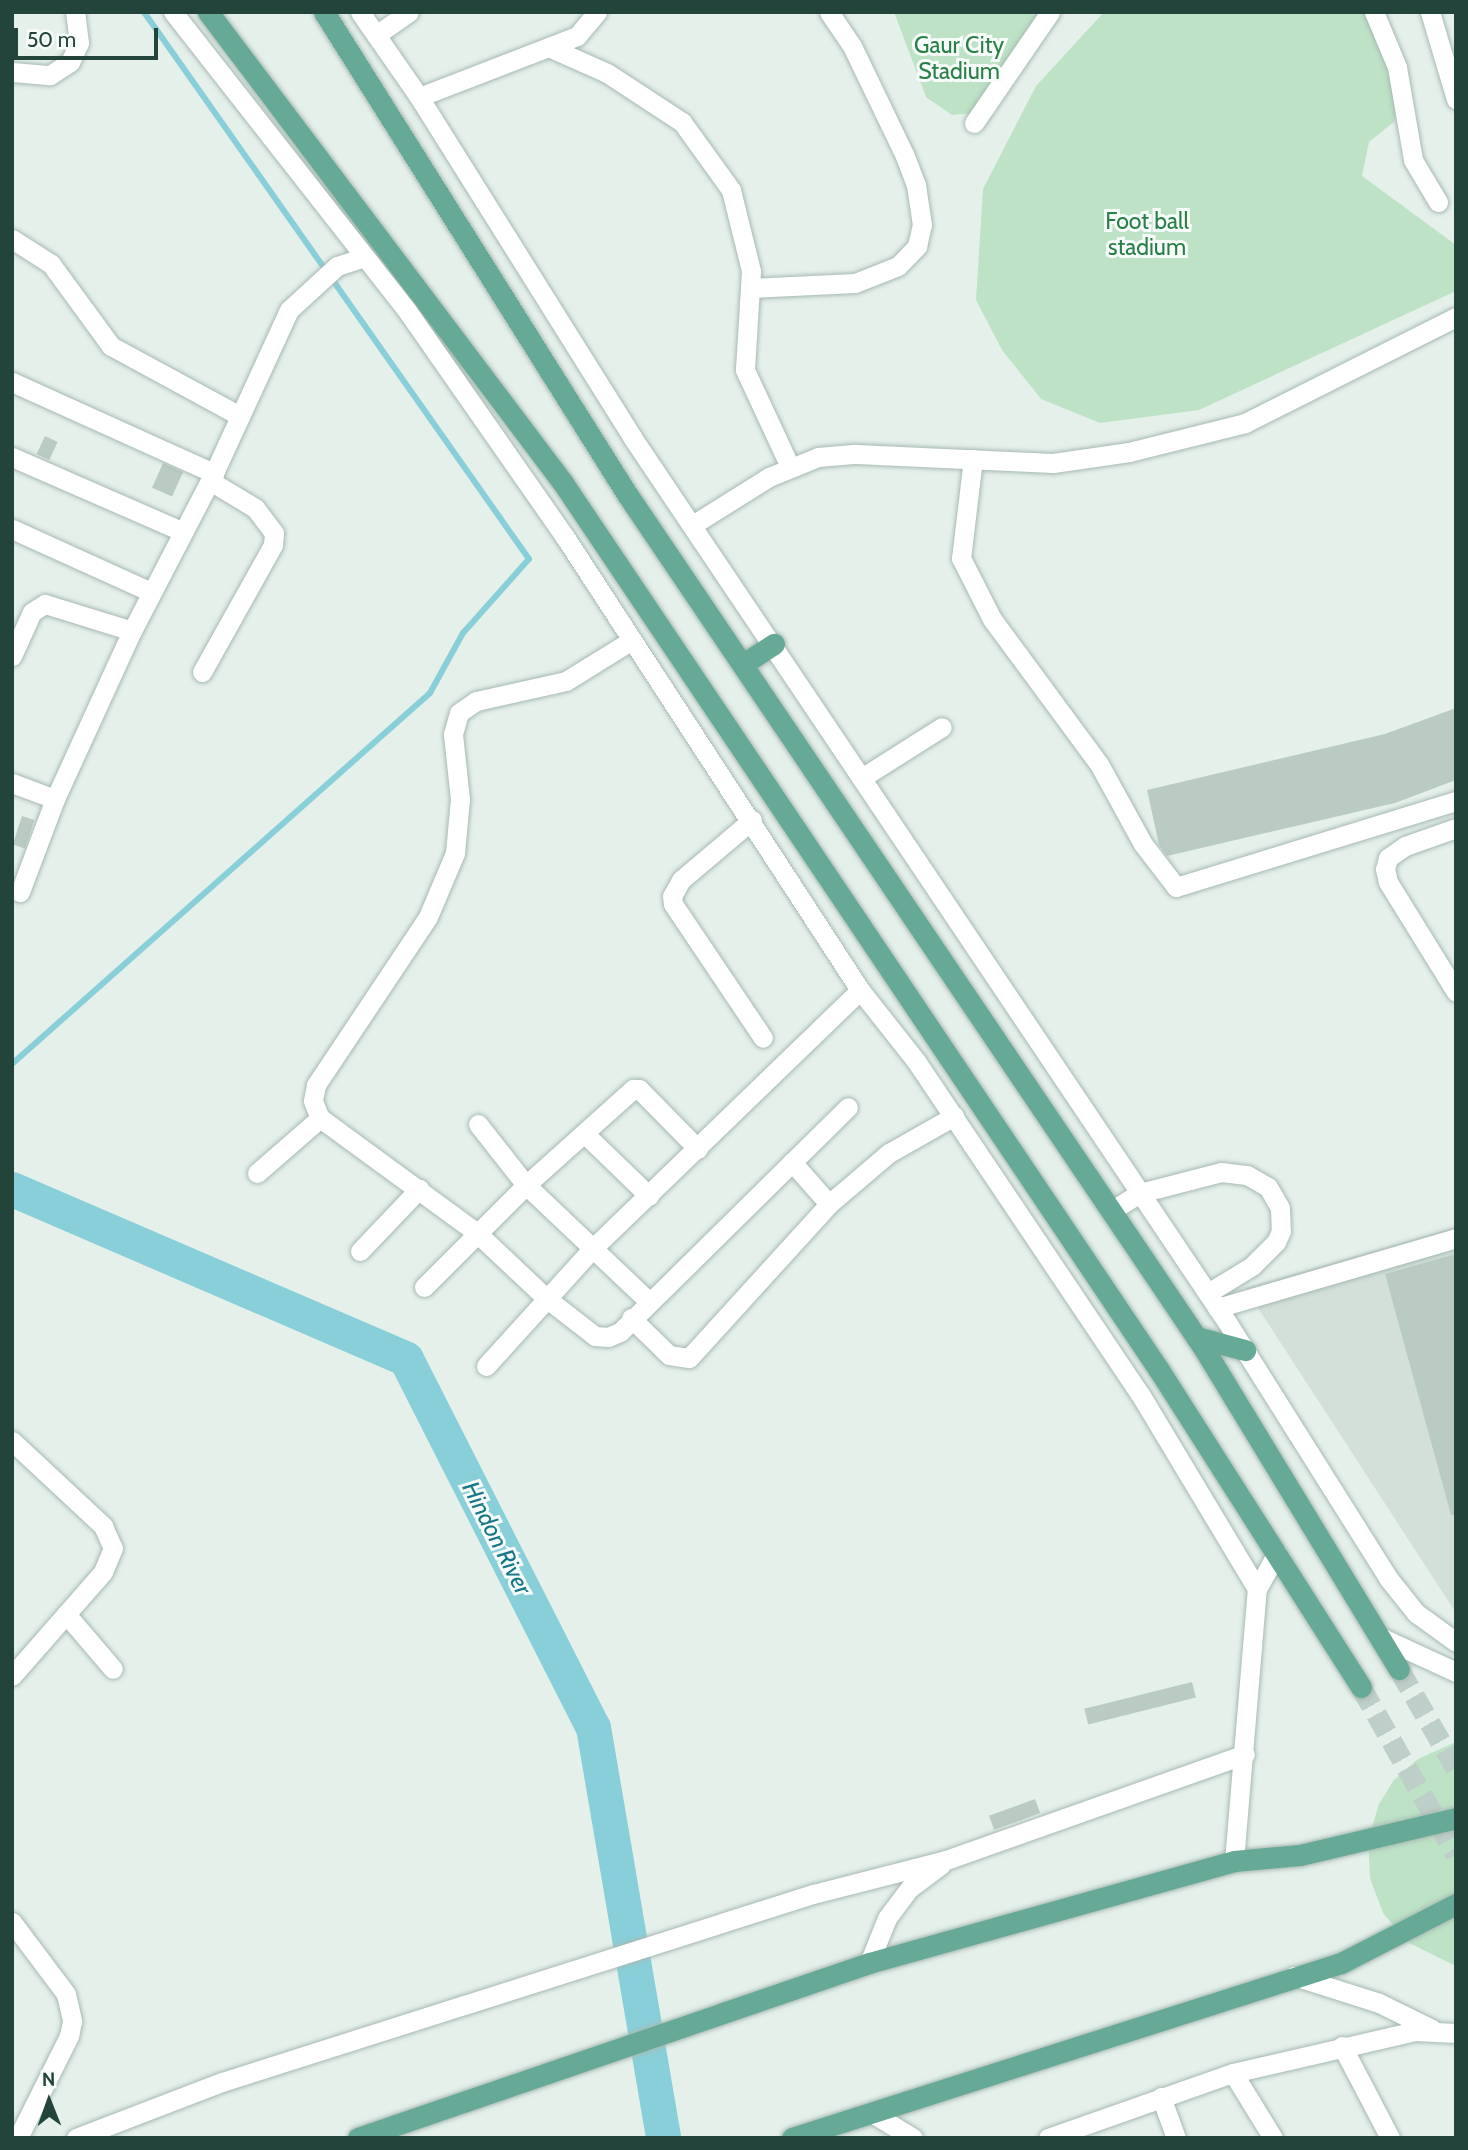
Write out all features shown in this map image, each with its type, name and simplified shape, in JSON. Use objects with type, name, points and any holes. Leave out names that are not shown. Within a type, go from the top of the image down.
[{"type":"main road","points":[[208,12],[563,483],[1151,1358],[1361,1687]]},
{"type":"main road","points":[[324,12],[600,453],[1196,1337],[1399,1669]]},
{"type":"main road","points":[[743,664],[775,644]]},
{"type":"main road","points":[[1196,1337],[1245,1350]]},
{"type":"main road","points":[[358,2138],[869,1963],[1234,1861],[1300,1855],[1456,1818]]},
{"type":"main road","points":[[792,2138],[1341,1963],[1456,1904]]},
{"type":"street","points":[[12,72],[50,75],[70,62],[79,43],[75,12]]},
{"type":"street","points":[[173,12],[365,257],[565,537],[752,820],[860,990],[954,1116],[1140,1394],[1257,1589]]},
{"type":"street","points":[[360,12],[419,97],[632,436],[775,644],[1213,1301],[1388,1578],[1416,1613],[1456,1642]]},
{"type":"street","points":[[376,35],[409,12]]},
{"type":"street","points":[[419,97],[577,36],[597,12]]},
{"type":"street","points":[[750,288],[866,281],[898,266],[917,246],[922,225],[916,185],[852,46],[830,12]]},
{"type":"street","points":[[974,124],[1050,12]]},
{"type":"street","points":[[1374,12],[1397,67],[1413,160],[1438,202]]},
{"type":"street","points":[[1430,12],[1456,99]]},
{"type":"street","points":[[551,48],[607,74],[682,122],[731,190],[751,271],[745,370],[790,467]]},
{"type":"street","points":[[12,239],[51,264],[111,346],[240,416]]},
{"type":"street","points":[[20,892],[55,799],[132,631],[181,531],[212,477],[289,310],[303,293],[337,266],[365,257]]},
{"type":"street","points":[[694,524],[790,467],[818,457],[856,454],[1053,463],[1129,452],[1245,423],[1456,317]]},
{"type":"street","points":[[12,382],[212,477],[255,508],[274,533],[273,545],[202,672]]},
{"type":"street","points":[[12,457],[181,531]]},
{"type":"street","points":[[973,459],[961,558],[992,619],[1099,764],[1143,844],[1176,887],[1456,801]]},
{"type":"street","points":[[12,529],[151,592]]},
{"type":"street","points":[[12,656],[32,612],[45,604],[132,631]]},
{"type":"street","points":[[632,640],[565,681],[475,701],[459,713],[453,734],[460,799],[454,853],[428,917],[317,1085],[313,1101],[320,1118],[336,1134],[419,1189],[477,1233],[547,1298],[595,1336],[620,1332],[647,1300],[848,1107]]},
{"type":"street","points":[[863,777],[942,727]]},
{"type":"street","points":[[12,783],[55,799]]},
{"type":"street","points":[[752,820],[681,880],[672,896],[673,904],[763,1038]]},
{"type":"street","points":[[1456,828],[1405,846],[1388,858],[1385,869],[1388,883],[1456,992]]},
{"type":"street","points":[[486,1366],[592,1250],[860,990]]},
{"type":"street","points":[[424,1287],[526,1185],[637,1088],[698,1149]]},
{"type":"street","points":[[632,1318],[669,1356],[689,1358],[829,1204],[889,1153],[954,1116]]},
{"type":"street","points":[[257,1173],[320,1118]]},
{"type":"street","points":[[478,1124],[526,1185],[647,1300]]},
{"type":"street","points":[[585,1134],[649,1196]]},
{"type":"street","points":[[792,1162],[829,1204]]},
{"type":"street","points":[[1111,1211],[1140,1193],[1234,1172],[1259,1181],[1276,1199],[1282,1219],[1276,1242],[1213,1301]]},
{"type":"street","points":[[360,1251],[419,1189]]},
{"type":"street","points":[[1213,1301],[1456,1238]]},
{"type":"street","points":[[12,1441],[111,1537],[110,1560],[12,1676]]},
{"type":"street","points":[[1234,1861],[1257,1589],[1277,1553]]},
{"type":"street","points":[[66,1614],[113,1669]]},
{"type":"street","points":[[1380,1637],[1456,1672]]},
{"type":"street","points":[[76,2138],[168,2101],[758,1912],[946,1860],[1245,1754]]},
{"type":"street","points":[[869,1963],[887,1918],[910,1888],[946,1860]]},
{"type":"street","points":[[12,1922],[66,1994],[72,2021],[69,2036],[18,2138]]},
{"type":"street","points":[[1294,1976],[1379,2003],[1446,2032]]},
{"type":"street","points":[[1048,2138],[1161,2096],[1233,2073],[1415,2031],[1446,2032]]},
{"type":"street","points":[[1342,2046],[1390,2138]]},
{"type":"street","points":[[1233,2073],[1273,2138]]},
{"type":"street","points":[[1161,2096],[1176,2138]]},
{"type":"street","points":[[872,2113],[913,2138]]},
{"type":"shaded area","points":[[1456,1227],[1456,1613],[1245,1288]]},
{"type":"green space","name":"Gaur City Stadium","points":[[894,12],[1041,12],[974,113],[952,115],[926,97]]},
{"type":"green space","name":"Foot ball stadium","points":[[1104,12],[1364,12],[1372,22],[1395,87],[1395,121],[1369,142],[1362,176],[1456,245],[1456,291],[1199,410],[1100,423],[1041,399],[1002,350],[976,300],[983,189],[1036,86]]},
{"type":"green space","points":[[1456,1742],[1456,1966],[1407,1942],[1383,1913],[1370,1878],[1368,1840],[1379,1804],[1394,1780],[1418,1759]]},
{"type":"building","points":[[45,436],[58,442],[49,460],[37,454]]},
{"type":"building","points":[[163,463],[183,472],[172,497],[152,488]]},
{"type":"building","points":[[1456,708],[1456,780],[1395,803],[1167,856],[1159,845],[1147,790],[1385,734]]},
{"type":"building","points":[[22,816],[34,820],[25,849],[13,845]]},
{"type":"building","points":[[1456,1254],[1456,1515],[1451,1515],[1385,1274]]},
{"type":"building","points":[[1192,1682],[1196,1698],[1088,1724],[1084,1709]]},
{"type":"building","points":[[1035,1799],[1040,1813],[994,1830],[989,1816]]},
{"type":"waterway","points":[[12,1064],[430,693],[463,633],[529,559],[144,12]]},
{"type":"waterway","name":"Hindon River","points":[[12,1189],[406,1359],[593,1727],[663,2138]]},
{"type":"tunnel","points":[[1399,1669],[1456,1768]]},
{"type":"tunnel","points":[[1361,1687],[1456,1854]]}]
